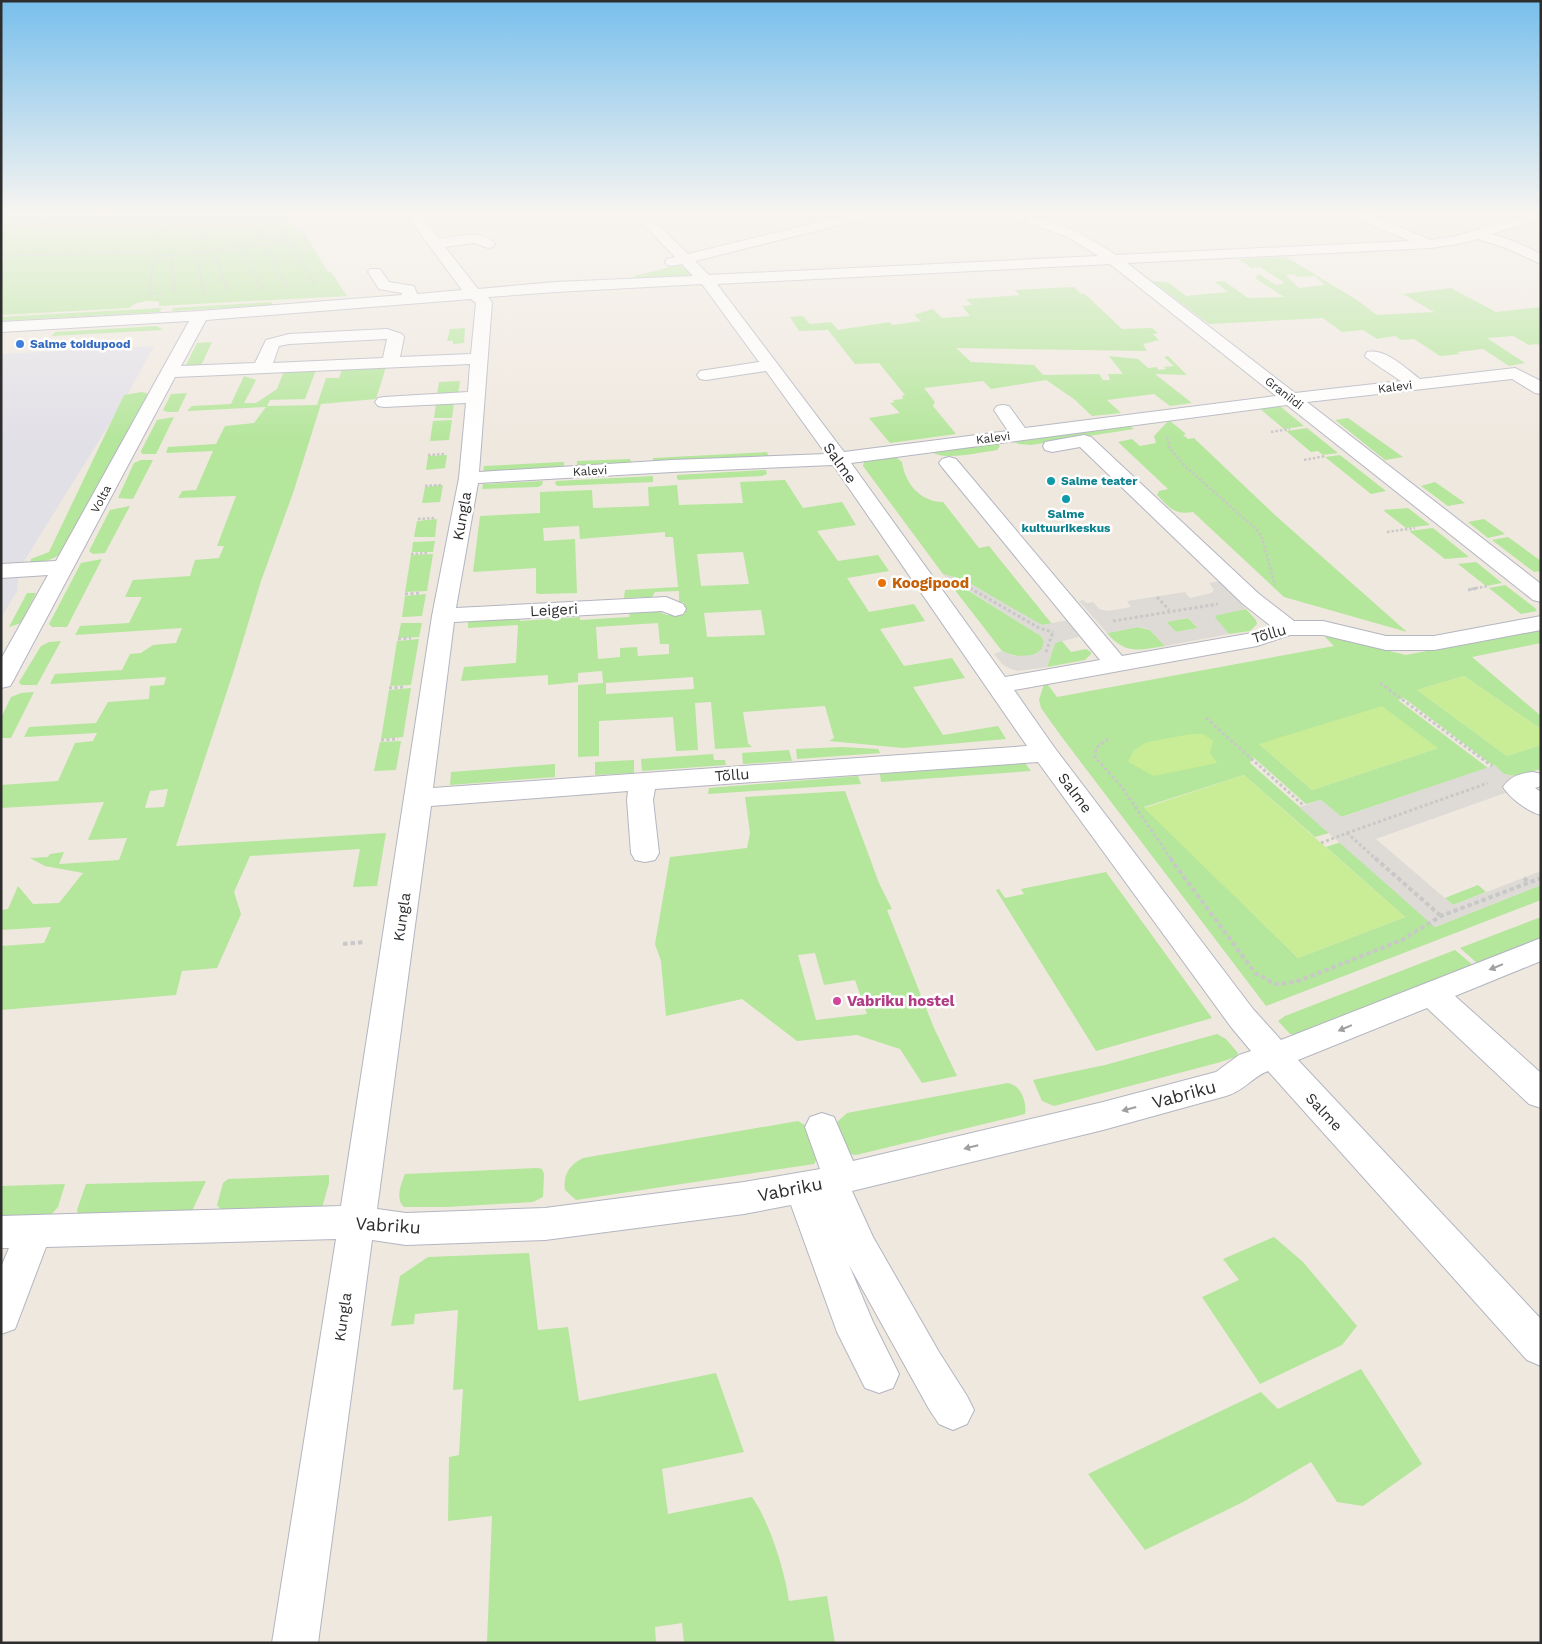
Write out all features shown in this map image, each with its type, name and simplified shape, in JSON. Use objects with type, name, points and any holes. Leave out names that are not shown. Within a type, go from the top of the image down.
[{"type":"street","points":[[409,291],[410,300]]},
{"type":"street","name":"Kungla","points":[[295,1643],[419,798],[436,604],[475,397],[484,302],[472,291]]},
{"type":"street","points":[[1,327],[200,316],[506,291]]},
{"type":"street","name":"Salme","points":[[714,291],[880,517],[1045,753],[1242,1018],[1273,1055],[1541,1347]]},
{"type":"street","name":"Graniidi","points":[[1149,291],[1214,348],[1291,399],[1541,595]]},
{"type":"street","name":"Volta","points":[[1,681],[200,316]]},
{"type":"street","points":[[262,368],[272,343],[289,339],[387,334],[396,337],[390,363]]},
{"type":"street","points":[[1373,356],[1386,362],[1416,384]]},
{"type":"street","points":[[170,372],[478,359]]},
{"type":"street","points":[[706,375],[770,365]]},
{"type":"street","name":"Kalevi","points":[[458,481],[640,465],[820,461],[911,448],[1013,441],[1139,418],[1515,373],[1541,389]]},
{"type":"street","points":[[384,402],[475,397]]},
{"type":"street","points":[[1003,410],[1013,441]]},
{"type":"street","points":[[911,448],[923,459],[949,463],[1013,441],[1084,441],[1142,432],[1148,428],[1139,418]]},
{"type":"street","points":[[1084,441],[1251,599],[1288,628]]},
{"type":"street","points":[[949,463],[1115,663]]},
{"type":"street","points":[[1,571],[64,568]]},
{"type":"street","name":"Leigeri","points":[[436,604],[670,607]]},
{"type":"street","name":"Tõllu","points":[[998,686],[1115,663],[1257,639],[1288,628],[1323,628],[1386,644],[1434,643],[1541,624]]},
{"type":"street","name":"Tõllu","points":[[419,798],[1045,753]]},
{"type":"street","points":[[642,782],[640,800],[645,853]]},
{"type":"street","points":[[1525,784],[1541,806]]},
{"type":"street","name":"Vabriku","points":[[18,1232],[358,1222],[406,1229],[545,1224],[734,1199],[827,1182],[1226,1083],[1251,1064],[1299,1047],[1541,949]]},
{"type":"street","points":[[1431,993],[1541,1094]]},
{"type":"street","points":[[822,1127],[827,1182],[871,1268],[932,1379],[953,1410]]},
{"type":"street","points":[[827,1182],[810,1210],[857,1332],[880,1374]]},
{"type":"street","points":[[1,1316],[18,1232]]},
{"type":"path","points":[[148,301],[150,291]]},
{"type":"path","points":[[1167,428],[1170,449],[1187,468],[1256,529],[1262,538],[1275,585],[1273,590]]},
{"type":"path","points":[[428,455],[451,454]]},
{"type":"path","points":[[425,486],[458,481]]},
{"type":"path","points":[[418,519],[441,517]]},
{"type":"path","points":[[1387,532],[1416,528]]},
{"type":"path","points":[[412,554],[436,553]]},
{"type":"path","points":[[954,580],[1038,628],[1053,632],[1060,631]]},
{"type":"path","points":[[404,594],[436,604]]},
{"type":"path","points":[[1157,596],[1170,611]]},
{"type":"path","points":[[1107,622],[1219,604]]},
{"type":"path","points":[[1042,657],[1046,653],[1053,632]]},
{"type":"path","points":[[1380,683],[1492,766]]},
{"type":"path","points":[[1206,718],[1303,806]]},
{"type":"path","points":[[1108,738],[1096,748],[1095,757],[1121,786],[1172,860],[1255,973],[1268,982],[1282,984],[1308,977],[1387,947],[1432,924],[1441,916],[1541,878]]},
{"type":"path","points":[[380,740],[406,739]]},
{"type":"path","points":[[1321,843],[1496,780],[1525,784]]},
{"type":"path","points":[[1347,833],[1441,916]]},
{"type":"path","points":[[1524,878],[1529,883]]},
{"type":"path","points":[[343,944],[373,942]]},
{"type":"shaded area","points":[[154,346],[125,399],[19,569],[17,591],[1,618],[1,354]]},
{"type":"shaded area","points":[[943,574],[964,580],[1042,625],[1068,620],[1079,637],[1055,643],[1047,667],[1018,671],[1011,669],[1003,665],[994,654],[1002,651],[1014,656],[1034,655],[1042,649],[1044,641],[1041,636],[956,583],[951,585]]},
{"type":"shaded area","points":[[1220,581],[1246,609],[1214,616],[1229,634],[1165,646],[1150,630],[1145,628],[1138,627],[1107,633],[1079,601],[1093,602],[1099,609],[1107,611],[1131,607],[1127,601],[1185,592],[1190,598],[1211,593],[1214,590],[1209,583]],"holes":[[[1188,618],[1198,628],[1176,632],[1166,622]]]},
{"type":"shaded area","points":[[1495,765],[1504,774],[1514,776],[1526,774],[1541,785],[1534,787],[1541,797],[1541,817],[1508,792],[1376,839],[1453,905],[1541,871],[1541,885],[1435,927],[1299,807],[1321,800],[1342,817]]},
{"type":"green space","points":[[1,291],[343,291],[347,296],[159,306],[159,302],[147,301],[140,302],[129,308],[1,315]]},
{"type":"green space","points":[[1016,291],[1078,291],[1081,294],[1085,294],[1122,329],[1152,328],[1158,333],[1153,334],[1159,340],[1143,344],[1147,351],[956,348],[971,362],[1034,365],[1043,375],[1099,374],[1103,380],[1110,380],[1108,374],[1123,374],[1109,356],[1138,359],[1148,368],[1156,367],[1159,370],[1166,369],[1164,367],[1174,366],[1164,357],[1168,356],[1187,375],[1155,374],[1192,403],[1170,406],[1154,394],[1107,400],[1121,413],[1092,416],[1074,399],[1046,380],[991,389],[983,381],[924,388],[935,402],[933,406],[956,434],[890,443],[869,418],[900,413],[890,403],[895,402],[893,400],[903,399],[902,396],[905,395],[879,363],[855,364],[828,330],[799,331],[790,317],[803,316],[810,324],[831,322],[838,330],[890,322],[892,325],[921,321],[914,315],[933,309],[942,318],[970,316],[962,306],[972,305],[966,299],[1020,295]]},
{"type":"green space","points":[[1165,291],[1179,291],[1186,296],[1238,291],[1248,298],[1284,297],[1274,291],[1342,291],[1377,315],[1434,312],[1403,294],[1429,291],[1456,291],[1496,312],[1541,307],[1541,346],[1537,344],[1529,345],[1513,336],[1487,338],[1525,363],[1509,366],[1483,349],[1440,356],[1414,339],[1401,340],[1395,336],[1377,339],[1363,330],[1342,332],[1323,318],[1209,324]]},
{"type":"green space","points":[[272,302],[272,305],[172,311],[173,308]]},
{"type":"green space","points":[[161,308],[160,312],[1,321],[1,317]]},
{"type":"green space","points":[[157,326],[163,330],[52,336],[55,332]]},
{"type":"green space","points":[[465,328],[464,343],[453,344],[453,341],[447,341],[450,329]]},
{"type":"green space","points":[[212,342],[199,370],[185,367],[197,343]]},
{"type":"green space","points":[[386,367],[376,399],[321,404],[293,493],[261,581],[176,846],[386,833],[377,886],[353,887],[360,849],[250,856],[234,892],[241,914],[217,968],[182,971],[176,995],[1,1010],[1,946],[44,943],[51,927],[1,930],[1,910],[8,909],[18,886],[33,904],[59,903],[83,873],[45,866],[30,858],[48,857],[50,854],[64,852],[59,864],[119,860],[127,838],[88,840],[104,802],[1,808],[1,785],[58,781],[75,743],[93,741],[97,733],[24,737],[29,727],[96,723],[108,702],[149,699],[150,686],[164,685],[166,677],[50,684],[55,674],[122,670],[130,654],[141,653],[153,645],[176,643],[182,628],[75,635],[80,626],[129,623],[142,597],[125,597],[133,580],[190,576],[195,560],[219,558],[224,546],[217,546],[236,496],[178,498],[182,491],[196,490],[213,451],[166,453],[168,447],[216,444],[225,426],[254,423],[266,407],[187,411],[192,406],[231,404],[244,376],[256,380],[244,403],[256,403],[277,389],[284,371],[316,370],[305,399],[270,400],[267,406],[317,405],[326,378],[339,378],[342,369]],"holes":[[[168,789],[164,807],[145,808],[150,791]]]},
{"type":"green space","points":[[460,381],[458,394],[437,395],[439,382]]},
{"type":"green space","points":[[142,392],[149,394],[62,552],[51,559],[30,563],[31,559],[49,552],[124,395]]},
{"type":"green space","points":[[187,393],[178,412],[163,410],[171,394]]},
{"type":"green space","points":[[454,403],[452,418],[434,418],[436,404]]},
{"type":"green space","points":[[1281,407],[1304,426],[1284,429],[1259,408]]},
{"type":"green space","points":[[174,417],[156,454],[142,454],[141,451],[157,420]]},
{"type":"green space","points":[[1348,418],[1403,457],[1385,460],[1335,420]]},
{"type":"green space","points":[[452,420],[449,440],[430,441],[433,421]]},
{"type":"green space","points":[[1169,420],[1186,434],[1183,435],[1188,439],[1194,438],[1276,516],[1407,632],[1284,597],[1193,512],[1181,512],[1169,507],[1157,495],[1159,491],[1168,489],[1118,442],[1132,439],[1140,446],[1156,443],[1154,436]]},
{"type":"green space","points":[[1129,425],[1134,429],[1031,445],[1014,442]]},
{"type":"green space","points":[[1307,428],[1338,453],[1323,455],[1318,451],[1311,452],[1286,431]]},
{"type":"green space","points":[[997,443],[1000,446],[997,450],[973,454],[945,456],[932,452]]},
{"type":"green space","points":[[767,452],[769,457],[653,463],[653,458]]},
{"type":"green space","points":[[447,455],[445,468],[426,470],[428,456]]},
{"type":"green space","points":[[1340,455],[1386,491],[1371,494],[1325,457]]},
{"type":"green space","points":[[889,457],[897,458],[902,462],[910,484],[921,495],[928,499],[943,502],[979,548],[989,546],[1052,624],[1042,625],[1034,622],[964,580],[943,574],[863,466],[864,462]]},
{"type":"green space","points":[[630,459],[632,464],[577,467],[577,461]]},
{"type":"green space","points":[[141,460],[153,460],[133,499],[118,498],[134,463]]},
{"type":"green space","points":[[564,462],[564,467],[483,472],[484,466]]},
{"type":"green space","points":[[766,470],[767,474],[762,476],[677,479],[677,475]]},
{"type":"green space","points":[[653,476],[653,482],[558,486],[555,484],[556,481]]},
{"type":"green space","points":[[785,480],[803,508],[842,502],[856,525],[817,531],[838,561],[878,555],[889,571],[847,578],[869,612],[914,604],[925,621],[880,629],[904,666],[952,658],[965,678],[913,687],[943,735],[998,726],[1006,739],[903,748],[829,741],[834,738],[825,706],[743,712],[748,743],[752,747],[715,749],[711,702],[695,703],[698,750],[676,751],[673,717],[599,721],[599,756],[578,757],[578,685],[603,683],[602,671],[578,673],[578,682],[548,685],[548,675],[461,681],[464,667],[516,663],[518,625],[468,628],[468,619],[520,616],[520,621],[580,617],[580,620],[629,617],[630,613],[657,611],[667,615],[685,614],[684,602],[679,602],[679,591],[655,592],[652,597],[624,598],[625,590],[678,587],[673,537],[665,537],[665,532],[580,539],[579,526],[543,528],[544,541],[575,539],[577,593],[539,594],[536,593],[536,568],[473,572],[480,516],[540,513],[540,492],[592,490],[593,508],[649,506],[648,487],[677,485],[679,505],[743,503],[740,482]],"holes":[[[743,552],[749,584],[701,586],[697,554]],[[761,610],[765,635],[707,637],[704,613]],[[658,623],[660,644],[669,644],[669,654],[638,656],[637,647],[620,648],[620,657],[598,659],[596,627]],[[693,677],[694,689],[606,694],[606,683]]]},
{"type":"green space","points":[[543,481],[542,485],[538,487],[482,489],[483,484]]},
{"type":"green space","points":[[1435,482],[1465,503],[1448,506],[1421,486]]},
{"type":"green space","points":[[443,485],[440,502],[422,503],[425,487]]},
{"type":"green space","points":[[130,506],[105,553],[93,554],[89,551],[110,510]]},
{"type":"green space","points":[[1408,508],[1430,525],[1406,528],[1383,510]]},
{"type":"green space","points":[[437,519],[435,537],[414,537],[417,521]]},
{"type":"green space","points":[[1484,519],[1505,534],[1488,538],[1468,522]]},
{"type":"green space","points":[[1433,528],[1469,557],[1445,559],[1409,531]]},
{"type":"green space","points":[[1508,537],[1541,561],[1541,571],[1534,572],[1492,540]]},
{"type":"green space","points":[[435,541],[433,552],[412,552],[413,542]]},
{"type":"green space","points":[[433,554],[427,591],[405,592],[411,555]]},
{"type":"green space","points":[[102,559],[67,627],[52,627],[49,624],[81,563]]},
{"type":"green space","points":[[1476,562],[1502,583],[1486,586],[1458,564]]},
{"type":"green space","points":[[956,583],[1041,636],[1044,641],[1042,649],[1028,656],[1012,655],[1002,651],[951,585]]},
{"type":"green space","points":[[1505,585],[1537,611],[1521,614],[1489,588]]},
{"type":"green space","points":[[27,593],[36,593],[21,623],[9,627]]},
{"type":"green space","points":[[426,594],[422,616],[402,617],[405,596]]},
{"type":"green space","points":[[1246,609],[1256,620],[1257,624],[1250,631],[1229,634],[1214,618],[1217,614]]},
{"type":"green space","points":[[1188,618],[1198,628],[1176,632],[1166,622]]},
{"type":"green space","points":[[401,623],[422,623],[419,637],[398,638]]},
{"type":"green space","points":[[1138,627],[1150,630],[1165,646],[1140,649],[1127,648],[1120,645],[1107,633]]},
{"type":"green space","points":[[1541,629],[1541,643],[1472,657],[1541,716],[1541,729],[1464,676],[1417,690],[1507,756],[1541,745],[1541,769],[1514,776],[1504,774],[1404,698],[1398,700],[1488,768],[1341,817],[1321,800],[1306,804],[1253,757],[1250,763],[1329,833],[1315,837],[1244,775],[1144,807],[1298,958],[1405,917],[1326,847],[1341,842],[1435,927],[1541,885],[1541,900],[1266,1006],[1041,708],[1039,700],[1044,684],[1048,685],[1057,697],[1334,646],[1325,637],[1332,637],[1406,655]],"holes":[[[1259,744],[1438,748],[1312,790]]]},
{"type":"green space","points":[[419,639],[411,685],[390,686],[397,641]]},
{"type":"green space","points":[[1061,640],[1071,652],[1086,649],[1091,654],[1085,660],[1047,667],[1055,643]]},
{"type":"green space","points":[[61,641],[37,685],[21,685],[19,682],[41,646],[49,642]]},
{"type":"green space","points":[[1464,676],[1541,729],[1541,745],[1507,756],[1417,690]]},
{"type":"green space","points":[[411,688],[403,737],[381,739],[389,690]]},
{"type":"green space","points":[[34,692],[11,738],[1,738],[1,718],[11,697],[21,693]]},
{"type":"green space","points":[[1382,706],[1438,748],[1312,790],[1259,744]]},
{"type":"green space","points":[[1191,734],[1203,734],[1213,741],[1210,753],[1217,763],[1154,776],[1128,762],[1134,750],[1147,742]]},
{"type":"green space","points":[[401,741],[396,770],[374,771],[380,742]]},
{"type":"green space","points":[[842,747],[878,749],[880,753],[797,759],[796,749]]},
{"type":"green space","points":[[789,750],[792,761],[743,764],[742,753]]},
{"type":"green space","points":[[713,754],[714,760],[725,760],[726,765],[642,771],[641,759]]},
{"type":"green space","points":[[634,760],[634,773],[595,775],[595,762]]},
{"type":"green space","points":[[1025,763],[1031,771],[881,782],[880,774]]},
{"type":"green space","points":[[555,764],[555,777],[450,785],[451,772]]},
{"type":"green space","points":[[1244,775],[1405,917],[1298,958],[1144,808]]},
{"type":"green space","points":[[858,776],[861,784],[708,794],[709,788]]},
{"type":"green space","points":[[845,791],[879,883],[892,909],[887,910],[934,1028],[957,1076],[922,1083],[900,1049],[857,1035],[797,1041],[742,999],[666,1016],[661,961],[655,944],[670,857],[747,848],[750,833],[745,797]],"holes":[[[815,953],[824,985],[855,980],[867,1014],[816,1020],[798,955]]]},
{"type":"green space","points":[[1106,872],[1212,1018],[1096,1051],[996,890],[999,889],[1005,898],[1024,894],[1021,889]]},
{"type":"green space","points":[[1478,885],[1486,892],[1453,905],[1445,898]]},
{"type":"green space","points":[[1541,917],[1541,938],[1477,963],[1460,948]]},
{"type":"green space","points":[[1455,950],[1474,966],[1299,1035],[1290,1034],[1278,1021],[1285,1016]]},
{"type":"green space","points":[[1217,1034],[1226,1039],[1238,1053],[1236,1057],[1054,1106],[1042,1101],[1033,1080],[1105,1065]]},
{"type":"green space","points":[[1008,1083],[1013,1084],[1020,1091],[1024,1099],[1025,1114],[856,1155],[849,1154],[836,1123],[847,1113]]},
{"type":"green space","points":[[798,1121],[811,1129],[818,1157],[814,1164],[576,1200],[565,1190],[565,1180],[568,1171],[583,1158]]},
{"type":"green space","points":[[542,1169],[544,1174],[543,1197],[533,1202],[448,1207],[404,1207],[399,1196],[405,1174]]},
{"type":"green space","points":[[329,1175],[329,1183],[322,1208],[221,1210],[217,1205],[223,1183],[228,1179]]},
{"type":"green space","points":[[206,1181],[191,1213],[78,1215],[77,1210],[86,1184]]},
{"type":"green space","points":[[65,1184],[58,1207],[49,1217],[1,1221],[1,1186]]},
{"type":"green space","points":[[1274,1237],[1303,1262],[1357,1326],[1342,1345],[1260,1384],[1202,1297],[1239,1280],[1223,1259]]},
{"type":"green space","points":[[529,1253],[538,1330],[568,1327],[579,1401],[716,1373],[744,1452],[662,1469],[668,1514],[752,1497],[764,1519],[775,1547],[784,1575],[789,1601],[827,1596],[835,1643],[684,1643],[682,1623],[655,1627],[656,1643],[487,1643],[492,1516],[448,1521],[449,1457],[459,1455],[463,1389],[453,1390],[458,1310],[415,1314],[414,1324],[391,1326],[400,1276],[428,1257]]},
{"type":"green space","points":[[1361,1369],[1422,1464],[1363,1506],[1337,1502],[1311,1462],[1243,1502],[1145,1550],[1088,1474],[1261,1392],[1278,1409]]},
{"type":"place","name":"Salme toidupood","points":[[20,344]]},
{"type":"place","name":"Salme teater","points":[[1051,481]]},
{"type":"place","name":"Salme kultuurikeskus","points":[[1066,499]]},
{"type":"place","name":"Koogipood","points":[[882,583]]},
{"type":"place","name":"Vabriku hostel","points":[[837,1001]]}]
